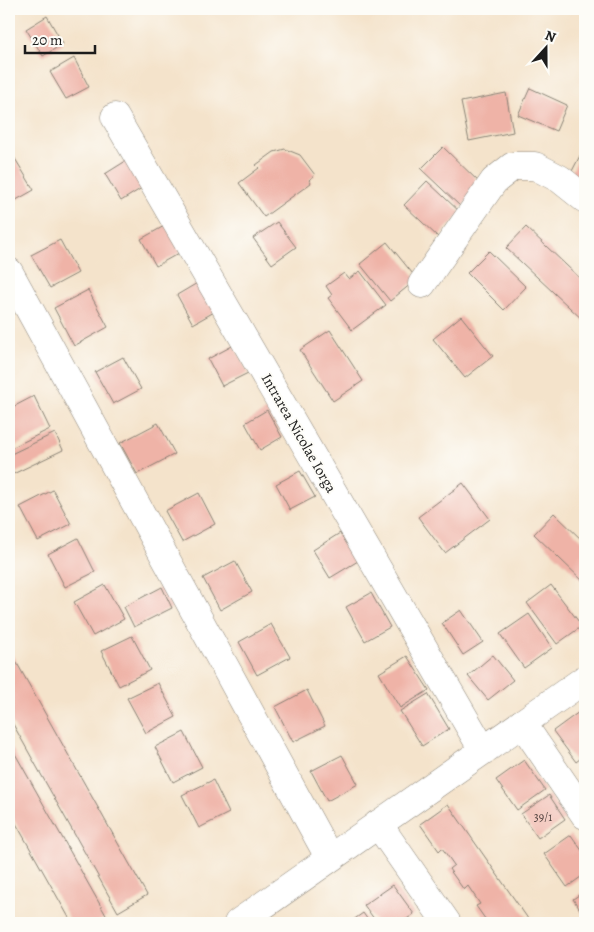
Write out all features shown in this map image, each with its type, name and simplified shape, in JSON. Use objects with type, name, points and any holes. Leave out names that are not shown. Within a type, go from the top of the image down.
[{"type":"street","name":"Intrarea Nicolae Iorga","points":[[115,116],[483,750]]},
{"type":"street","points":[[422,284],[494,181],[513,166],[535,166],[560,179],[585,199]]},
{"type":"street","points":[[9,272],[330,858]]},
{"type":"street","points":[[238,923],[585,679]]},
{"type":"street","points":[[522,723],[585,815]]},
{"type":"street","points":[[378,824],[447,923]]},
{"type":"building","points":[[47,16],[63,44],[43,56],[26,29]]},
{"type":"building","points":[[74,58],[89,87],[66,99],[50,72]]},
{"type":"building","points":[[530,88],[567,105],[556,131],[518,115]]},
{"type":"building","points":[[506,93],[513,132],[469,141],[461,102]]},
{"type":"building","points":[[585,146],[585,180],[571,173]]},
{"type":"building","points":[[443,147],[482,185],[461,207],[421,169]]},
{"type":"building","points":[[285,149],[300,155],[315,175],[309,180],[311,183],[264,217],[239,183],[259,168],[256,165],[274,152]]},
{"type":"building","points":[[14,157],[34,190],[9,204],[9,160]]},
{"type":"building","points":[[129,159],[145,186],[121,201],[105,174]]},
{"type":"building","points":[[427,181],[461,213],[438,237],[404,205]]},
{"type":"building","points":[[277,222],[296,247],[272,264],[253,238]]},
{"type":"building","points":[[166,225],[181,252],[156,266],[141,239]]},
{"type":"building","points":[[526,227],[585,283],[585,322],[506,248]]},
{"type":"building","points":[[60,240],[78,273],[50,288],[31,255]]},
{"type":"building","points":[[387,242],[417,279],[390,301],[360,264]]},
{"type":"building","points":[[489,251],[526,287],[504,310],[467,273]]},
{"type":"building","points":[[360,271],[386,305],[352,330],[328,298],[332,295],[326,286],[344,273],[349,279]]},
{"type":"building","points":[[199,282],[216,311],[193,324],[177,295]]},
{"type":"building","points":[[88,290],[108,327],[74,346],[54,308]]},
{"type":"building","points":[[461,316],[493,356],[465,378],[433,339]]},
{"type":"building","points":[[330,330],[363,381],[333,401],[300,350]]},
{"type":"building","points":[[234,345],[248,373],[222,386],[208,359]]},
{"type":"building","points":[[123,357],[141,389],[113,404],[95,372]]},
{"type":"building","points":[[34,396],[50,429],[9,449],[9,409]]},
{"type":"building","points":[[267,410],[282,437],[260,450],[245,423]]},
{"type":"building","points":[[158,423],[175,454],[137,474],[120,443]]},
{"type":"building","points":[[55,433],[63,450],[9,476],[9,455]]},
{"type":"building","points":[[300,471],[315,497],[290,510],[276,484]]},
{"type":"building","points":[[463,483],[490,519],[445,553],[418,517]]},
{"type":"building","points":[[53,490],[71,524],[38,541],[20,507]]},
{"type":"building","points":[[199,493],[215,524],[182,542],[165,511]]},
{"type":"building","points":[[554,513],[585,543],[585,583],[534,534]]},
{"type":"building","points":[[340,533],[358,561],[330,578],[313,550]]},
{"type":"building","points":[[78,538],[95,572],[65,587],[48,554]]},
{"type":"building","points":[[235,561],[252,592],[220,610],[203,578]]},
{"type":"building","points":[[105,585],[124,619],[93,636],[74,602]]},
{"type":"building","points":[[551,585],[582,626],[557,644],[527,603]]},
{"type":"building","points":[[162,587],[172,608],[134,627],[124,607]]},
{"type":"building","points":[[371,593],[390,627],[365,641],[346,607]]},
{"type":"building","points":[[461,610],[483,642],[463,655],[442,623]]},
{"type":"building","points":[[529,614],[552,648],[524,668],[500,634]]},
{"type":"building","points":[[271,624],[290,657],[257,675],[239,642]]},
{"type":"building","points":[[132,636],[150,670],[119,686],[101,651]]},
{"type":"building","points":[[9,649],[147,895],[118,912],[9,717]]},
{"type":"building","points":[[493,655],[513,680],[488,700],[468,676]]},
{"type":"building","points":[[407,656],[429,690],[400,708],[379,673]]},
{"type":"building","points":[[158,683],[176,717],[146,733],[127,698]]},
{"type":"building","points":[[307,690],[325,726],[293,742],[275,707]]},
{"type":"building","points":[[428,694],[449,729],[422,746],[400,711]]},
{"type":"building","points":[[583,709],[585,712],[585,755],[576,762],[553,731]]},
{"type":"building","points":[[184,732],[202,767],[173,782],[155,747]]},
{"type":"building","points":[[9,743],[107,917],[96,923],[72,923],[9,811]]},
{"type":"building","points":[[342,755],[358,784],[327,801],[311,771]]},
{"type":"building","points":[[524,760],[545,790],[517,810],[496,780]]},
{"type":"building","points":[[213,780],[229,813],[199,828],[182,795]]},
{"type":"building","points":[[549,795],[565,819],[538,838],[521,814]]},
{"type":"building","points":[[448,804],[531,923],[488,923],[476,906],[480,904],[468,886],[464,890],[449,869],[454,865],[442,848],[439,851],[420,824]]},
{"type":"building","points":[[571,835],[585,855],[585,874],[567,887],[544,854]]},
{"type":"building","points":[[393,885],[414,914],[401,923],[377,923],[364,905]]},
{"type":"building","points":[[585,891],[585,917],[573,899]]},
{"type":"building","points":[[363,913],[370,923],[349,923]]}]
